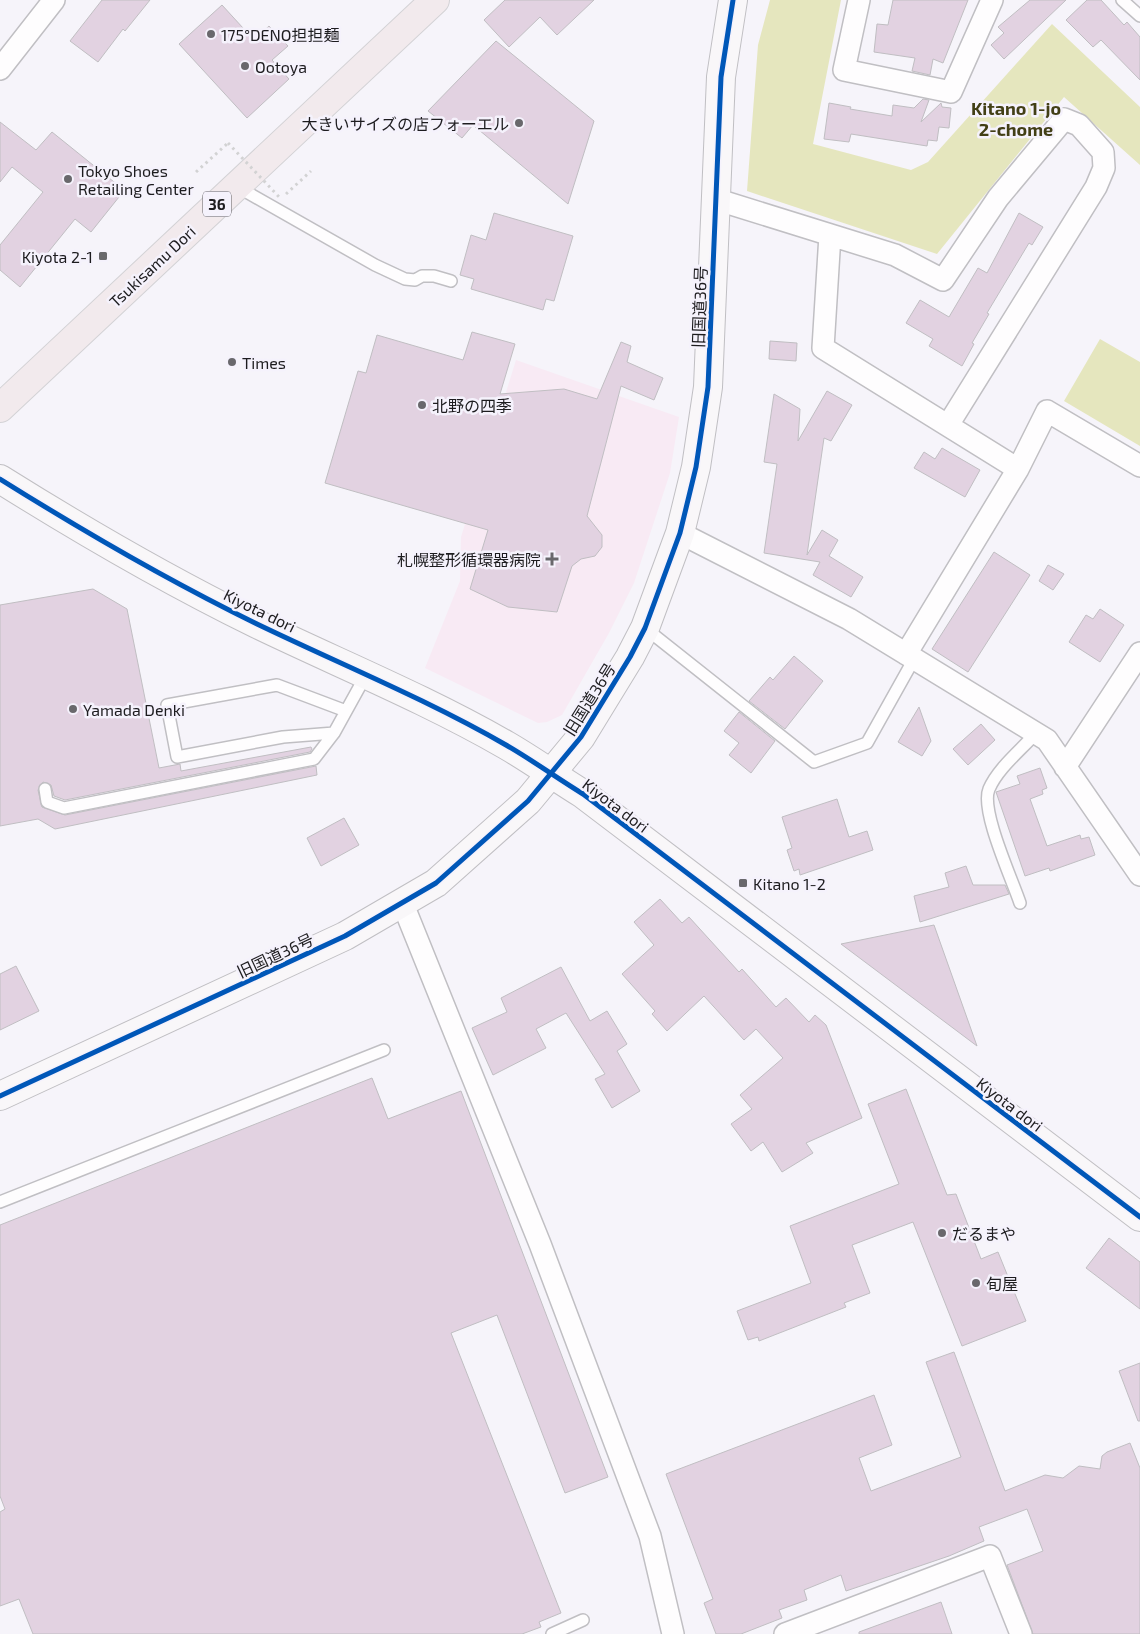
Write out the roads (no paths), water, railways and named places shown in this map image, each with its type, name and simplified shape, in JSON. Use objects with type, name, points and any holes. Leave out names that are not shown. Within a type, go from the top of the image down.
[{"type":"highway","name":"Tsukisamu Dori","points":[[0,408],[435,0]]},
{"type":"street","points":[[3,58],[54,0]]},
{"type":"street","name":"旧国道36号","points":[[0,1096],[345,936],[436,883],[528,801],[552,774],[586,730],[630,657],[645,628],[680,533],[696,467],[708,387],[720,77],[733,0]]},
{"type":"street","points":[[859,0],[844,70],[951,92],[992,0]]},
{"type":"street","points":[[715,199],[895,255],[943,280],[998,198],[1064,119],[1079,125],[1103,152],[1104,168],[1096,187],[948,425]]},
{"type":"street","points":[[830,235],[823,348],[1018,468]]},
{"type":"street","points":[[910,656],[1018,468],[1048,411],[1140,466]]},
{"type":"street","name":"Kiyota dori","points":[[0,479],[88,534],[256,624],[366,675],[506,745],[583,794],[1140,1217]]},
{"type":"street","points":[[680,533],[849,619],[1047,740],[1140,875]]},
{"type":"street","points":[[1065,767],[1140,653]]},
{"type":"street","points":[[402,902],[540,1244],[650,1536],[673,1634]]},
{"type":"street","points":[[785,1634],[990,1556],[1021,1634]]},
{"type":"lane","points":[[1122,0],[1140,16]]},
{"type":"lane","points":[[236,186],[375,265],[405,278],[415,280],[422,276],[434,276],[451,281]]},
{"type":"lane","points":[[645,628],[814,762],[867,743],[910,656]]},
{"type":"lane","points":[[44,789],[47,802],[64,808],[314,760],[334,732],[366,675]]},
{"type":"lane","points":[[334,732],[283,737],[176,757],[166,705],[277,685],[346,711]]},
{"type":"lane","points":[[1020,903],[987,812],[986,796],[995,779],[1036,733]]},
{"type":"lane","points":[[0,1202],[384,1050]]},
{"type":"lane","points":[[552,1634],[583,1620]]},
{"type":"place","name":"175°DENO担担麺","points":[[211,34]]},
{"type":"place","name":"Ootoya","points":[[245,66]]},
{"type":"place","name":"大きいサイズの店フォーエル","points":[[519,123]]},
{"type":"place","name":"Tokyo Shoes Retailing Center","points":[[68,179]]},
{"type":"place","name":"Kiyota 2-1","points":[[103,256]]},
{"type":"place","name":"Times","points":[[232,362]]},
{"type":"place","name":"北野の四季","points":[[422,405]]},
{"type":"place","name":"札幌整形循環器病院","points":[[552,559]]},
{"type":"place","name":"Yamada Denki","points":[[73,709]]},
{"type":"place","name":"Kitano 1-2","points":[[743,883]]},
{"type":"place","name":"だるまや","points":[[942,1233]]},
{"type":"place","name":"旬屋","points":[[976,1283]]},
{"type":"district","name":"Kitano 1-jo 2-chome","points":[[1016,118]]}]
